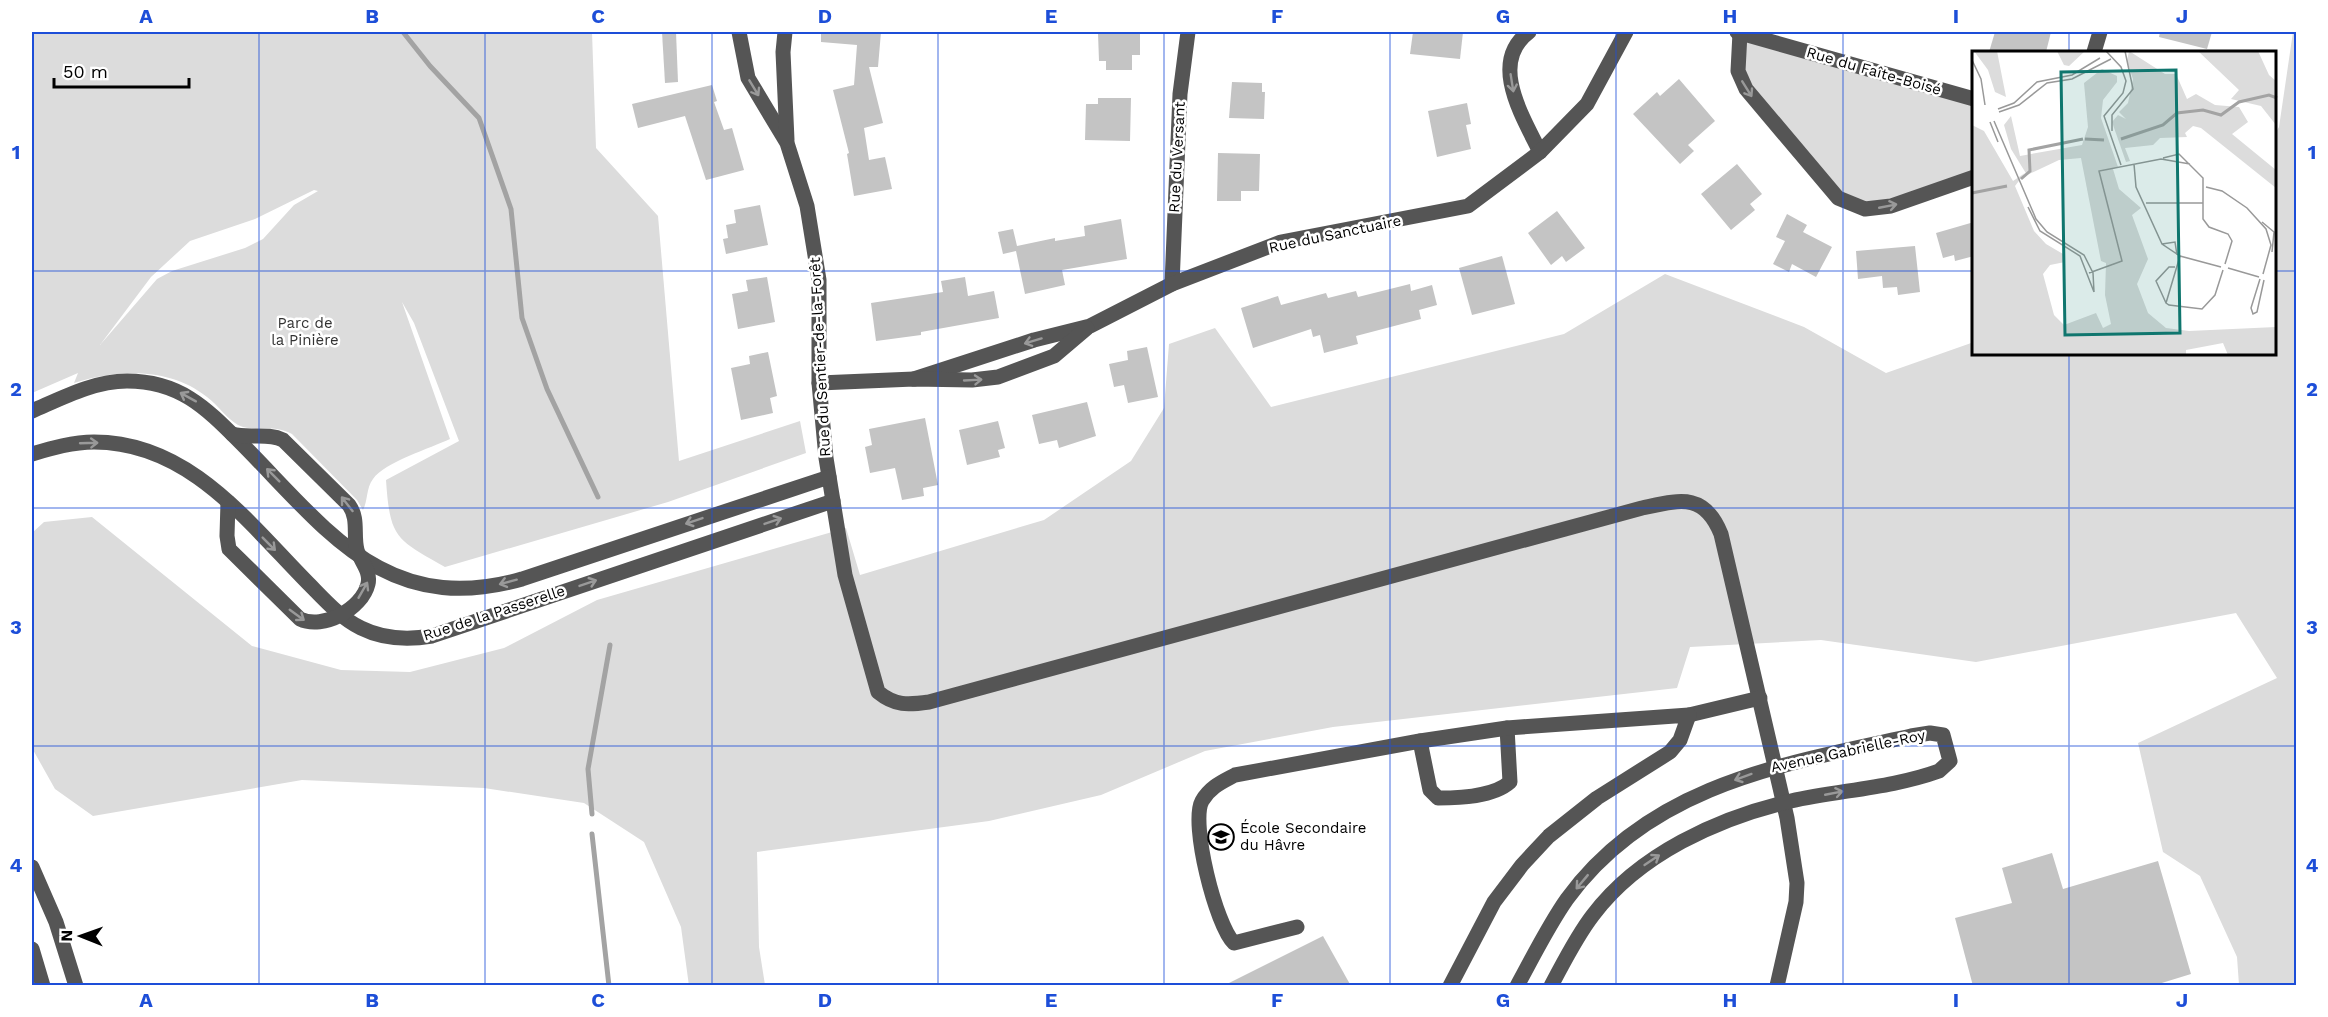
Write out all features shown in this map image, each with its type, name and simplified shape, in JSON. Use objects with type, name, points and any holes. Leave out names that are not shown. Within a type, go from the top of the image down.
[{"type":"street","name":"Rue du Sentier-de-la-Forêt","points":[[739,32],[748,78],[787,143],[807,206],[819,280],[819,383],[829,477],[844,575],[878,692],[891,703],[908,705],[963,694],[1642,508],[1684,502],[1708,509],[1721,534],[1784,803],[1797,883],[1796,902],[1777,986]]},
{"type":"street","name":"Rue du Sentier-de-la-Forêt","points":[[785,32],[783,52],[787,143]]},
{"type":"street","name":"Rue du Versant","points":[[1172,284],[1180,94],[1188,32]]},
{"type":"street","points":[[1529,32],[1509,61],[1515,102],[1540,152]]},
{"type":"street","name":"Rue du Sanctuaire","points":[[819,383],[914,379],[972,380],[998,377],[1054,356],[1090,326],[1172,284],[1281,242],[1468,206],[1540,152],[1587,104],[1626,32]]},
{"type":"street","name":"Rue du Faîte-Boisé","points":[[1972,98],[1739,32],[1738,71],[1746,89],[1838,198],[1865,209],[1891,206],[1972,178]]},
{"type":"street","points":[[2094,51],[2100,32]]},
{"type":"street","name":"Rue du Sanctuaire","points":[[914,379],[1034,340],[1090,326]]},
{"type":"street","name":"Rue de la Passerelle","points":[[32,411],[100,384],[141,382],[167,387],[195,400],[361,559],[398,577],[442,588],[471,589],[502,584],[829,477]]},
{"type":"street","points":[[228,502],[228,542],[235,555],[300,619],[320,623],[339,615],[356,602],[367,588],[368,569],[356,545],[353,510],[295,449],[277,437],[248,438],[232,434]]},
{"type":"street","name":"Rue de la Passerelle","points":[[32,454],[83,442],[107,442],[158,454],[190,470],[228,502],[339,615],[362,629],[384,636],[410,639],[432,636],[833,501]]},
{"type":"street","points":[[1297,927],[1244,943],[1234,944],[1227,937],[1212,898],[1198,822],[1201,802],[1213,787],[1235,775],[1420,741],[1507,728],[1689,715],[1760,698]]},
{"type":"street","points":[[1450,986],[1494,902],[1522,865],[1549,836],[1597,798],[1670,752],[1680,740],[1689,715]]},
{"type":"street","points":[[1420,741],[1430,790],[1438,798],[1455,798],[1501,790],[1510,782],[1507,728]]},
{"type":"street","name":"Avenue Gabrielle-Roy","points":[[1517,986],[1568,898],[1621,840],[1654,817],[1691,798],[1775,766],[1930,733],[1943,735],[1950,755],[1945,768],[1932,774],[1784,803],[1700,833],[1660,854],[1631,874],[1593,915],[1551,986]]},
{"type":"street","points":[[32,867],[56,922],[76,986]]},
{"type":"street","points":[[32,949],[43,986]]},
{"type":"green space","name":"Parc de la Pinière","points":[[32,32],[592,32],[596,148],[658,216],[679,461],[800,421],[806,453],[668,502],[445,567],[406,543],[399,535],[390,515],[386,480],[459,441],[414,323],[402,302],[450,439],[398,461],[379,473],[371,483],[363,510],[357,500],[292,434],[277,429],[238,425],[207,397],[177,380],[125,373],[74,383],[78,373],[32,393]],"holes":[[[314,190],[318,191],[294,205],[263,239],[245,248],[172,271],[157,279],[100,345],[151,277],[190,241],[255,219]]]},
{"type":"green space","points":[[2293,32],[2296,32],[2296,985],[2239,985],[2237,957],[2200,876],[2163,852],[2138,743],[2277,678],[2236,613],[1976,662],[1821,640],[1690,647],[1677,688],[1333,727],[1205,751],[1101,795],[989,821],[757,852],[759,947],[765,985],[689,986],[681,927],[644,842],[584,803],[484,788],[302,780],[93,816],[55,789],[32,748],[32,533],[44,522],[92,517],[252,646],[341,670],[410,672],[504,648],[597,600],[846,528],[860,575],[1044,520],[1131,461],[1164,408],[1169,344],[1215,328],[1271,407],[1564,334],[1665,274],[1804,327],[1886,373],[1972,343],[1972,356],[2277,356],[2277,130]]},
{"type":"green space","points":[[1740,33],[1972,98],[1972,178],[1891,206],[1838,198],[1746,89]]},
{"type":"building","points":[[662,32],[676,32],[678,82],[665,83]]},
{"type":"building","points":[[821,32],[881,32],[878,67],[869,67],[883,123],[864,128],[869,160],[885,157],[892,189],[854,196],[847,154],[849,153],[833,90],[854,85],[857,45],[821,42]]},
{"type":"building","points":[[1140,32],[1140,55],[1132,55],[1132,70],[1106,70],[1106,61],[1099,61],[1098,33]]},
{"type":"building","points":[[1413,32],[1463,32],[1460,59],[1410,54]]},
{"type":"building","points":[[1995,32],[2051,32],[2046,51],[1989,51]]},
{"type":"building","points":[[2160,32],[2212,32],[2207,49],[2159,37]]},
{"type":"building","points":[[1679,79],[1715,121],[1688,145],[1694,151],[1680,164],[1633,114],[1657,92],[1660,96]]},
{"type":"building","points":[[1232,82],[1262,83],[1262,92],[1265,92],[1264,119],[1229,118]]},
{"type":"building","points":[[712,85],[717,101],[714,102],[724,130],[732,128],[744,170],[706,180],[685,116],[638,128],[632,104]]},
{"type":"building","points":[[1098,98],[1131,98],[1130,141],[1085,140],[1086,104],[1098,104]]},
{"type":"building","points":[[1467,103],[1471,124],[1466,125],[1471,149],[1437,157],[1428,111]]},
{"type":"building","points":[[1218,153],[1260,154],[1259,191],[1241,191],[1241,201],[1217,201]]},
{"type":"building","points":[[1737,164],[1762,194],[1750,204],[1755,210],[1731,230],[1701,194]]},
{"type":"building","points":[[760,205],[768,245],[726,254],[723,239],[728,238],[726,225],[736,223],[734,210]]},
{"type":"building","points":[[1557,211],[1585,248],[1566,262],[1562,256],[1551,265],[1528,233]]},
{"type":"building","points":[[1787,214],[1807,225],[1803,232],[1832,247],[1816,277],[1792,264],[1789,272],[1773,264],[1785,241],[1776,237]]},
{"type":"building","points":[[1121,219],[1127,259],[1062,270],[1065,285],[1025,294],[1016,251],[1003,254],[998,232],[1013,229],[1017,246],[1055,238],[1055,241],[1085,236],[1084,226]]},
{"type":"building","points":[[1972,223],[1972,257],[1955,261],[1954,255],[1943,258],[1936,233]]},
{"type":"building","points":[[1915,246],[1920,292],[1898,295],[1897,287],[1883,288],[1882,276],[1858,279],[1856,251]]},
{"type":"building","points":[[1502,256],[1515,304],[1472,315],[1459,268]]},
{"type":"building","points":[[767,277],[775,322],[738,329],[732,294],[748,291],[746,280]]},
{"type":"building","points":[[965,277],[968,296],[994,291],[999,318],[921,332],[921,335],[876,341],[871,303],[943,292],[941,281]]},
{"type":"building","points":[[1410,284],[1411,291],[1432,285],[1437,305],[1419,310],[1421,319],[1356,336],[1358,344],[1324,353],[1320,335],[1313,337],[1311,329],[1253,348],[1241,308],[1278,296],[1281,305],[1326,293],[1328,298],[1356,291],[1358,297]]},
{"type":"building","points":[[1147,347],[1158,397],[1128,403],[1124,385],[1114,387],[1109,364],[1128,360],[1127,351]]},
{"type":"building","points":[[768,352],[777,396],[770,398],[773,413],[741,420],[731,368],[750,364],[749,356]]},
{"type":"building","points":[[1087,402],[1096,436],[1059,448],[1057,440],[1039,444],[1032,415]]},
{"type":"building","points":[[925,418],[938,485],[923,488],[924,496],[902,500],[895,468],[870,473],[865,447],[872,445],[869,429]]},
{"type":"building","points":[[998,421],[1005,448],[998,450],[1000,457],[967,465],[959,430]]},
{"type":"building","points":[[2052,853],[2063,889],[2158,861],[2191,974],[2152,986],[1973,986],[1955,918],[2012,903],[2002,868]]},
{"type":"building","points":[[1323,936],[1351,986],[1223,986]]},
{"type":"waterway","points":[[403,32],[430,66],[479,118],[511,209],[522,318],[547,389],[598,497]]},
{"type":"waterway","points":[[592,814],[588,769],[610,645]]},
{"type":"waterway","points":[[592,834],[609,986]]},
{"type":"place","name":"École Secondaire du Hâvre","points":[[1221,837]]}]
